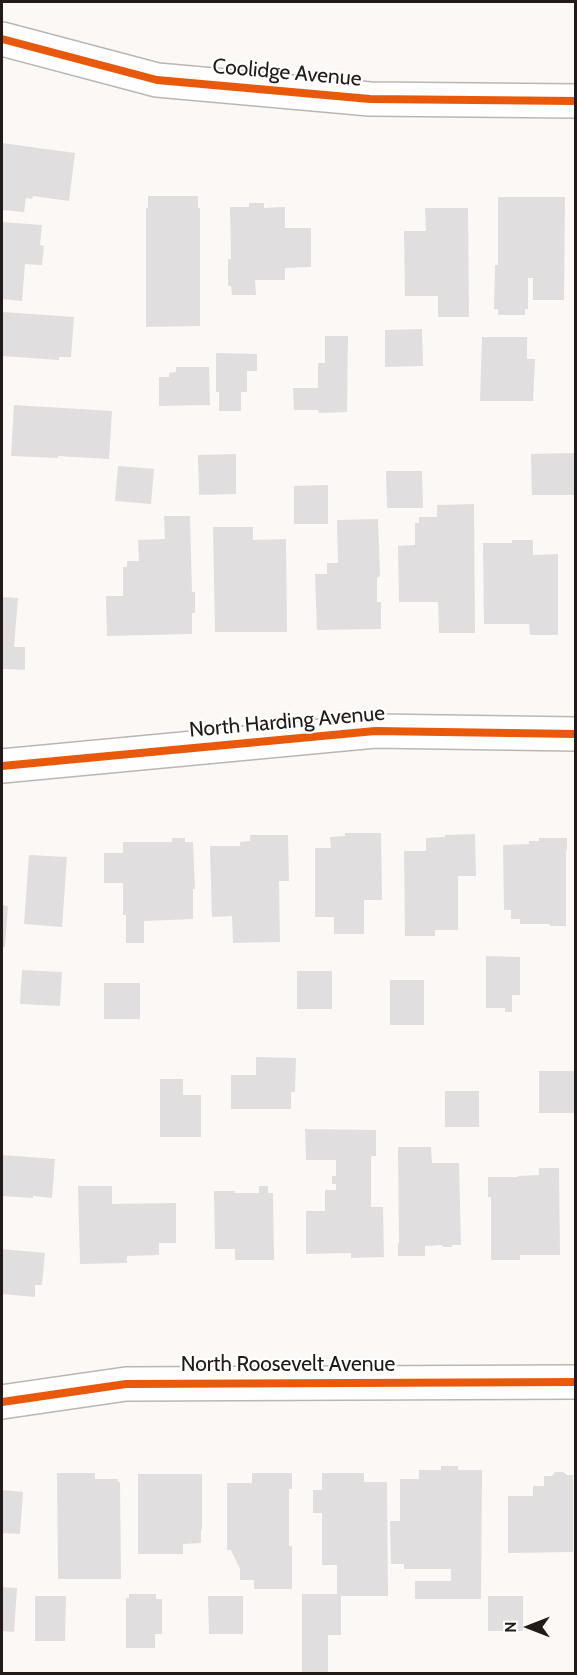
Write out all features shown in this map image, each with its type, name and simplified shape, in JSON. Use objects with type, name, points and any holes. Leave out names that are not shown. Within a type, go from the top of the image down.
[{"type":"street","name":"Coolidge Avenue","points":[[2,39],[157,80],[370,99],[576,101]]},
{"type":"street","name":"North Harding Avenue","points":[[2,766],[375,731],[576,734]]},
{"type":"street","name":"North Roosevelt Avenue","points":[[2,1402],[126,1384],[576,1382]]},
{"type":"building","points":[[2,143],[75,153],[69,201],[33,196],[32,199],[26,198],[24,212],[2,210]]},
{"type":"building","points":[[148,196],[198,196],[198,208],[200,208],[200,326],[146,327],[146,208],[148,208]]},
{"type":"building","points":[[498,197],[565,197],[564,300],[533,300],[533,278],[528,278],[528,309],[525,309],[525,315],[498,315],[498,309],[494,309],[495,265],[498,265]]},
{"type":"building","points":[[249,203],[264,203],[264,208],[285,207],[285,228],[311,228],[311,267],[285,268],[285,280],[255,280],[256,295],[232,295],[231,286],[228,286],[228,259],[231,259],[230,207],[249,207]]},
{"type":"building","points":[[425,208],[468,208],[469,317],[438,317],[438,296],[405,296],[404,231],[426,231]]},
{"type":"building","points":[[2,222],[42,225],[40,245],[44,246],[42,265],[25,264],[22,301],[2,299]]},
{"type":"building","points":[[2,312],[74,317],[71,357],[59,357],[59,360],[2,356]]},
{"type":"building","points":[[422,329],[423,366],[385,367],[385,330]]},
{"type":"building","points":[[325,336],[348,336],[347,412],[319,413],[318,410],[294,410],[293,388],[318,388],[318,363],[325,363]]},
{"type":"building","points":[[482,337],[527,337],[527,359],[535,359],[533,401],[480,401]]},
{"type":"building","points":[[216,353],[257,354],[257,371],[247,371],[247,392],[241,392],[241,411],[219,411],[219,392],[216,392]]},
{"type":"building","points":[[176,367],[209,367],[210,405],[159,406],[159,377],[169,377],[169,373],[176,372]]},
{"type":"building","points":[[14,405],[112,411],[109,459],[11,456]]},
{"type":"building","points":[[576,453],[576,495],[532,495],[531,454]]},
{"type":"building","points":[[236,454],[236,494],[199,495],[198,455]]},
{"type":"building","points":[[118,466],[154,469],[151,504],[115,501]]},
{"type":"building","points":[[386,471],[422,471],[423,508],[387,508]]},
{"type":"building","points":[[328,485],[328,524],[294,524],[294,486]]},
{"type":"building","points":[[474,504],[475,633],[439,633],[438,602],[399,602],[398,546],[415,545],[415,523],[419,523],[419,517],[437,517],[437,505]]},
{"type":"building","points":[[164,516],[190,516],[192,592],[195,592],[192,634],[107,636],[106,596],[123,596],[123,567],[127,567],[127,561],[139,561],[138,540],[165,539]]},
{"type":"building","points":[[378,519],[380,576],[377,578],[377,602],[381,602],[381,629],[317,630],[315,574],[327,574],[327,563],[338,563],[337,520]]},
{"type":"building","points":[[213,527],[253,527],[253,540],[286,539],[287,632],[215,632]]},
{"type":"building","points":[[512,540],[533,540],[533,555],[558,554],[558,635],[530,635],[529,624],[484,624],[483,543],[512,543]]},
{"type":"building","points":[[2,597],[18,598],[14,647],[25,647],[25,670],[2,669]]},
{"type":"building","points":[[345,833],[381,833],[382,900],[364,900],[364,934],[334,934],[334,917],[315,917],[315,848],[331,848],[330,837],[345,836]]},
{"type":"building","points":[[475,834],[476,876],[458,876],[458,930],[435,930],[435,936],[405,936],[404,851],[426,851],[426,838]]},
{"type":"building","points":[[250,835],[288,835],[289,881],[279,881],[280,942],[233,943],[232,916],[212,917],[210,846],[240,846],[240,842],[250,841]]},
{"type":"building","points":[[172,838],[185,838],[185,842],[193,842],[195,889],[193,889],[193,919],[144,921],[144,943],[126,943],[123,883],[104,883],[104,853],[123,853],[123,842],[172,842]]},
{"type":"building","points":[[539,838],[567,838],[566,926],[520,924],[520,919],[511,919],[511,910],[504,910],[503,845],[529,844],[529,841],[539,841]]},
{"type":"building","points":[[29,855],[67,857],[62,927],[24,924]]},
{"type":"building","points":[[2,905],[8,906],[5,947],[2,947]]},
{"type":"building","points":[[486,956],[520,957],[520,995],[512,995],[512,1012],[505,1012],[505,1008],[486,1008]]},
{"type":"building","points":[[22,970],[62,972],[60,1006],[20,1004]]},
{"type":"building","points":[[297,971],[332,971],[332,1009],[297,1009]]},
{"type":"building","points":[[390,980],[424,980],[424,1025],[390,1025]]},
{"type":"building","points":[[104,983],[140,983],[140,1019],[104,1019]]},
{"type":"building","points":[[256,1057],[296,1058],[295,1092],[291,1092],[291,1109],[231,1109],[231,1075],[256,1075]]},
{"type":"building","points":[[539,1071],[576,1071],[576,1113],[539,1113]]},
{"type":"building","points":[[160,1079],[183,1079],[183,1095],[201,1095],[201,1137],[160,1137]]},
{"type":"building","points":[[445,1091],[479,1091],[479,1127],[445,1127]]},
{"type":"building","points":[[305,1129],[376,1130],[376,1156],[371,1156],[371,1207],[383,1207],[384,1257],[351,1258],[351,1253],[306,1254],[306,1211],[325,1211],[325,1190],[336,1190],[336,1184],[332,1184],[332,1176],[336,1176],[336,1160],[306,1160]]},
{"type":"building","points":[[398,1147],[431,1147],[432,1163],[459,1163],[461,1245],[425,1246],[425,1256],[398,1256]]},
{"type":"building","points":[[2,1155],[55,1159],[52,1198],[2,1196]]},
{"type":"building","points":[[539,1168],[559,1168],[560,1255],[520,1255],[520,1260],[491,1260],[491,1197],[488,1197],[488,1177],[539,1175]]},
{"type":"building","points":[[78,1186],[112,1186],[112,1204],[176,1203],[176,1243],[159,1243],[159,1255],[127,1256],[127,1263],[80,1264]]},
{"type":"building","points":[[259,1186],[268,1186],[268,1193],[273,1193],[274,1260],[235,1260],[235,1249],[215,1249],[214,1191],[259,1193]]},
{"type":"building","points":[[2,1249],[45,1253],[42,1285],[35,1285],[35,1297],[2,1294]]},
{"type":"building","points":[[441,1466],[458,1466],[458,1470],[482,1470],[481,1599],[415,1599],[415,1581],[451,1581],[451,1569],[404,1569],[404,1564],[391,1564],[390,1521],[400,1521],[400,1479],[419,1479],[419,1470],[441,1470]]},
{"type":"building","points":[[555,1472],[573,1475],[573,1552],[508,1553],[508,1496],[533,1496],[533,1486],[544,1486],[544,1476],[552,1476]]},
{"type":"building","points":[[57,1473],[95,1473],[95,1479],[118,1479],[120,1482],[121,1579],[58,1579]]},
{"type":"building","points":[[252,1473],[292,1473],[292,1489],[289,1489],[289,1546],[292,1546],[292,1589],[254,1589],[254,1580],[240,1580],[240,1569],[231,1550],[227,1550],[227,1483],[252,1483]]},
{"type":"building","points":[[322,1473],[364,1473],[364,1482],[387,1482],[388,1596],[341,1596],[341,1635],[328,1635],[328,1674],[302,1674],[302,1594],[337,1594],[337,1565],[322,1565],[322,1513],[313,1513],[313,1490],[322,1490]]},
{"type":"building","points":[[138,1474],[202,1474],[201,1543],[183,1544],[183,1554],[138,1554]]},
{"type":"building","points":[[2,1490],[23,1492],[20,1534],[2,1533]]},
{"type":"building","points":[[2,1587],[17,1588],[14,1632],[2,1631]]},
{"type":"building","points":[[129,1594],[156,1594],[156,1599],[162,1599],[162,1634],[155,1634],[155,1648],[126,1648],[126,1598],[129,1598]]},
{"type":"building","points":[[35,1596],[66,1596],[65,1641],[35,1641]]},
{"type":"building","points":[[208,1596],[243,1596],[243,1634],[209,1634]]},
{"type":"building","points":[[488,1596],[523,1596],[523,1631],[488,1631]]},
{"type":"cycle path","points":[[2,39],[157,80],[370,99],[576,101]]},
{"type":"cycle path","points":[[2,766],[375,731],[576,734]]},
{"type":"cycle path","points":[[2,1402],[126,1384],[576,1382]]}]
